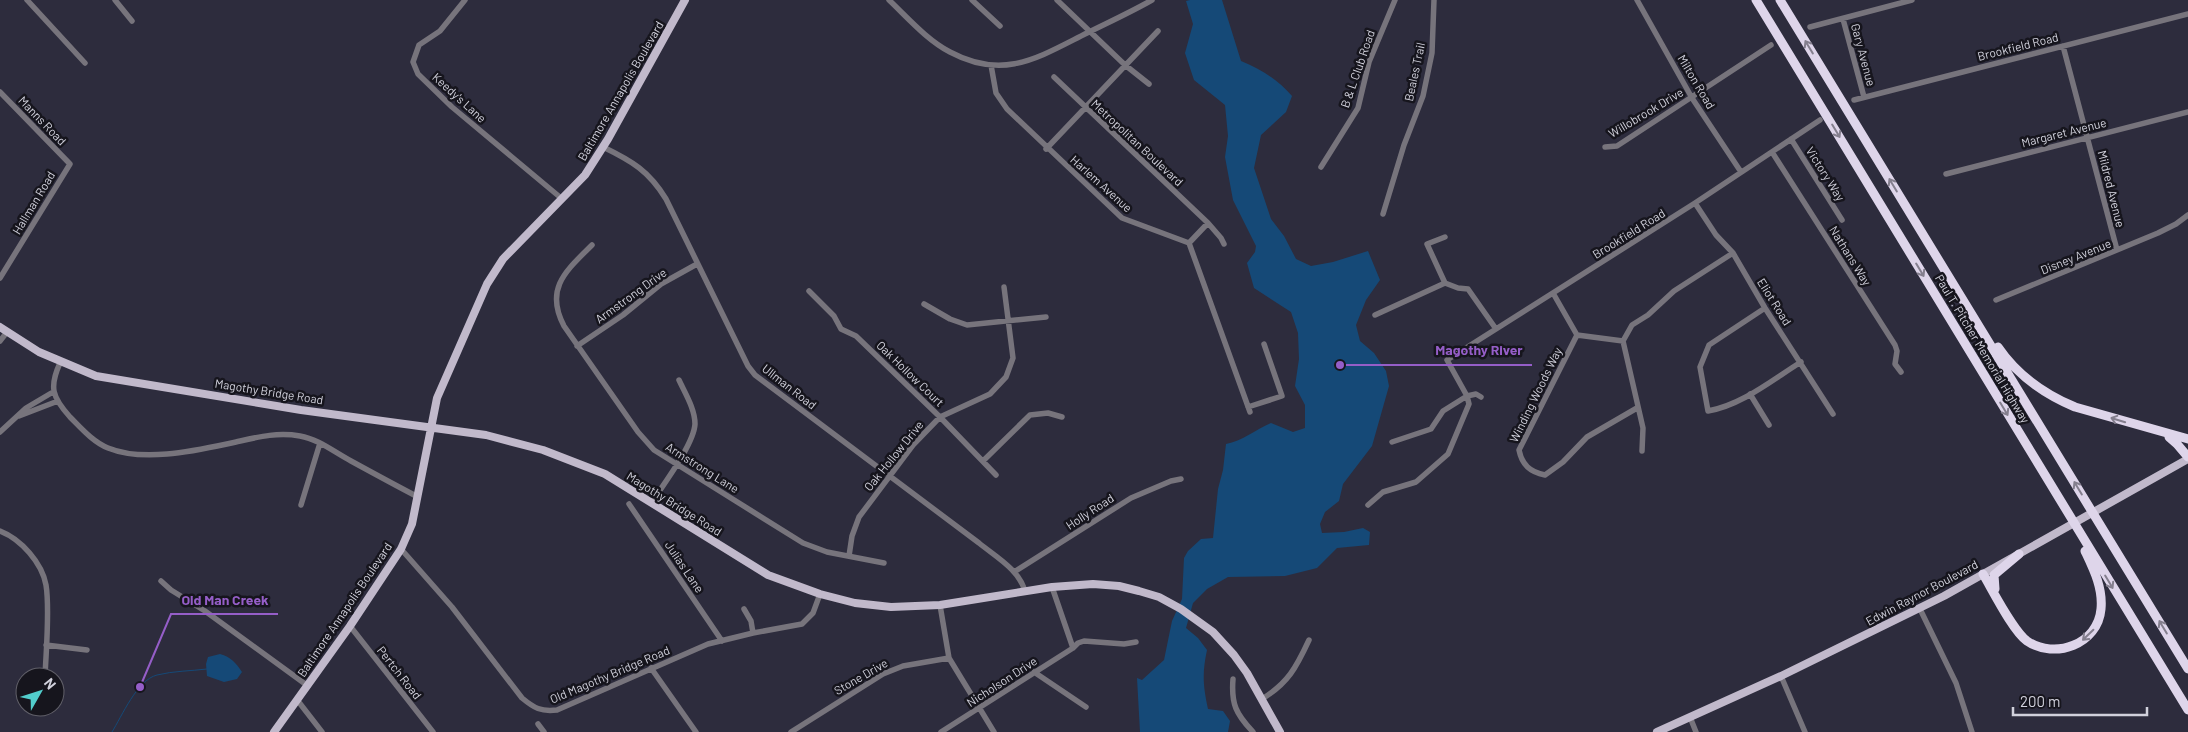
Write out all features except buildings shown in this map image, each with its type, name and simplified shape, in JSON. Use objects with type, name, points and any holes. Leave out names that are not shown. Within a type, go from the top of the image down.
[{"type":"highway","name":"Paul T. Pitcher Memorial Highway","points":[[1756,0],[2188,710]]},
{"type":"highway","name":"Paul T. Pitcher Memorial Highway","points":[[1780,0],[2188,669]]},
{"type":"highway","points":[[1902,200],[1990,336],[2022,375],[2058,400],[2164,434],[2188,439]]},
{"type":"highway","points":[[2164,434],[2178,444],[2188,458]]},
{"type":"highway","points":[[1983,574],[2016,630],[2028,642],[2037,646],[2054,649],[2070,647],[2079,643],[2094,630],[2101,611],[2101,590],[2098,580],[2056,495]]},
{"type":"highway","points":[[2000,601],[1994,586],[1994,575],[2019,554]]},
{"type":"main road","name":"Baltimore Annapolis Boulevard","points":[[274,732],[298,701],[401,549],[412,524],[437,398],[488,284],[502,259],[585,175],[603,148],[685,0]]},
{"type":"main road","name":"Magothy Bridge Road","points":[[0,327],[38,352],[60,363],[96,376],[486,435],[542,450],[605,474],[768,575],[820,594],[855,603],[891,606],[940,605],[1052,587],[1093,584],[1111,585],[1158,597],[1192,616],[1213,632],[1234,655],[1280,732]]},
{"type":"main road","name":"Edwin Raynor Boulevard","points":[[1657,732],[1781,676],[1920,609],[2066,529],[2188,458]]},
{"type":"street","points":[[26,0],[85,64]]},
{"type":"street","points":[[116,0],[132,21]]},
{"type":"street","name":"Keedy's Lane","points":[[466,0],[440,31],[419,44],[413,62],[418,74],[452,107],[561,198]]},
{"type":"street","points":[[889,0],[944,49],[964,59],[991,65],[1014,64],[1036,59],[1152,0]]},
{"type":"street","points":[[972,0],[1000,26]]},
{"type":"street","points":[[1057,0],[1125,65],[1149,84]]},
{"type":"street","name":"B & L Club Road","points":[[1321,167],[1358,108],[1369,62],[1395,0]]},
{"type":"street","name":"Beales Trail","points":[[1383,214],[1404,145],[1423,96],[1432,54],[1434,0]]},
{"type":"street","name":"Milton Road","points":[[1637,0],[1692,98],[1741,172]]},
{"type":"street","points":[[1810,28],[1912,0]]},
{"type":"street","name":"Brookfield Road","points":[[1854,100],[2188,14]]},
{"type":"street","name":"Gary Avenue","points":[[1843,19],[1864,97]]},
{"type":"street","points":[[1046,148],[1158,31]]},
{"type":"street","name":"Willobrook Drive","points":[[1606,148],[1617,146],[1771,45]]},
{"type":"street","name":"Mildred Avenue","points":[[2063,46],[2117,250]]},
{"type":"street","name":"Harlem Avenue","points":[[991,65],[996,93],[1007,110],[1122,218],[1133,224],[1188,243]]},
{"type":"street","name":"Metropolitan Boulevard","points":[[1054,77],[1208,223],[1224,244]]},
{"type":"street","name":"Manns Road","points":[[0,92],[70,164]]},
{"type":"street","name":"Margaret Avenue","points":[[1946,174],[2188,112]]},
{"type":"street","name":"Brookfield Road","points":[[1467,396],[1447,360],[1695,203],[1820,120]]},
{"type":"street","name":"Victory Way","points":[[1791,139],[1842,220]]},
{"type":"street","name":"Ullman Road","points":[[603,148],[632,162],[657,184],[748,366],[755,376],[979,543],[1014,572],[1024,585],[1025,592]]},
{"type":"street","name":"Nathans Way","points":[[1772,152],[1895,345],[1898,351],[1895,364],[1901,372]]},
{"type":"street","name":"Hallman Road","points":[[0,278],[70,164]]},
{"type":"street","name":"Eliot Road","points":[[1695,203],[1716,235],[1733,254],[1833,414]]},
{"type":"street","name":"Disney Avenue","points":[[1996,300],[2176,224],[2188,215]]},
{"type":"street","points":[[1208,223],[1188,243],[1249,409],[1282,396],[1264,344]]},
{"type":"street","points":[[1445,237],[1427,244],[1445,283],[1458,288],[1468,289],[1496,329]]},
{"type":"street","name":"Armstrong Lane","points":[[592,245],[568,269],[559,284],[556,293],[556,305],[560,319],[638,432],[654,450],[803,544],[828,552],[884,563]]},
{"type":"street","points":[[1642,451],[1643,428],[1623,341],[1632,325],[1648,315],[1674,290],[1733,254]]},
{"type":"street","name":"Armstrong Drive","points":[[577,346],[623,315],[661,284],[697,264]]},
{"type":"street","points":[[1376,315],[1445,283]]},
{"type":"street","name":"Oak Hollow Drive","points":[[849,556],[852,536],[859,518],[913,445],[940,417],[990,394],[1006,377],[1013,358],[1004,287]]},
{"type":"street","name":"Oak Hollow Court","points":[[809,291],[834,316],[841,329],[856,336],[940,417],[996,475]]},
{"type":"street","points":[[1553,294],[1577,335],[1623,341]]},
{"type":"street","points":[[924,304],[950,319],[967,325],[1046,318]]},
{"type":"street","points":[[1765,308],[1709,345],[1700,367],[1708,411],[1725,408],[1801,362]]},
{"type":"street","points":[[0,341],[8,332]]},
{"type":"street","name":"Winding Woods Way","points":[[1577,335],[1519,450],[1521,460],[1529,469],[1537,474],[1545,475],[1563,462],[1587,437],[1637,408]]},
{"type":"street","points":[[60,363],[54,375],[53,392],[58,401],[89,436],[106,448],[120,452],[147,454],[182,453],[272,434],[302,436],[320,443],[418,497]]},
{"type":"street","points":[[652,502],[689,442],[695,424],[691,406],[679,380]]},
{"type":"street","points":[[0,432],[33,403],[53,392]]},
{"type":"street","points":[[1392,442],[1431,429],[1443,411],[1467,396],[1476,394],[1481,398]]},
{"type":"street","points":[[1750,394],[1769,425]]},
{"type":"street","points":[[1368,505],[1383,492],[1416,482],[1448,454],[1467,411],[1469,404],[1467,396]]},
{"type":"street","points":[[17,417],[58,401]]},
{"type":"street","points":[[983,461],[1030,415],[1048,412],[1062,417]]},
{"type":"street","points":[[301,505],[320,443]]},
{"type":"street","name":"Holly Road","points":[[1014,572],[1131,498],[1171,481],[1181,479]]},
{"type":"street","name":"Julias Lane","points":[[629,504],[722,640]]},
{"type":"street","points":[[0,532],[23,546],[38,565],[46,584],[45,667]]},
{"type":"street","name":"Old Magothy Bridge Road","points":[[401,549],[445,599],[522,698],[533,708],[544,712],[557,710],[651,668],[722,640],[802,624],[813,612],[820,594]]},
{"type":"street","points":[[161,581],[308,686]]},
{"type":"street","points":[[1052,587],[1073,648]]},
{"type":"street","points":[[940,605],[949,658],[994,732]]},
{"type":"street","points":[[744,609],[751,621],[753,633]]},
{"type":"street","points":[[1920,609],[1956,683],[1972,732]]},
{"type":"street","name":"Pertch Road","points":[[350,626],[433,732]]},
{"type":"street","points":[[1262,699],[1281,687],[1300,660],[1309,640]]},
{"type":"street","name":"Nicholson Drive","points":[[941,732],[1078,643],[1084,641],[1124,644],[1136,642]]},
{"type":"street","points":[[46,645],[87,650]]},
{"type":"street","name":"Stone Drive","points":[[791,732],[883,674],[902,666],[949,658]]},
{"type":"street","points":[[651,668],[696,732]]},
{"type":"street","points":[[1034,672],[1086,707]]},
{"type":"street","points":[[1781,676],[1805,732]]},
{"type":"street","points":[[1233,679],[1232,697],[1236,709],[1253,732]]},
{"type":"street","points":[[298,701],[322,732]]},
{"type":"street","points":[[1690,717],[1696,732]]},
{"type":"street","points":[[538,724],[544,732]]},
{"type":"water","points":[[1222,0],[1241,61],[1269,76],[1292,96],[1286,112],[1261,135],[1254,168],[1271,219],[1284,236],[1296,259],[1311,266],[1333,262],[1368,251],[1380,280],[1366,300],[1356,325],[1360,341],[1374,353],[1386,371],[1389,386],[1372,446],[1343,484],[1339,501],[1325,512],[1320,524],[1322,533],[1344,532],[1363,528],[1370,532],[1369,545],[1337,548],[1317,568],[1285,576],[1228,577],[1207,589],[1193,603],[1186,628],[1198,638],[1207,650],[1204,679],[1208,709],[1223,711],[1230,721],[1228,732],[1140,732],[1137,678],[1142,680],[1164,660],[1172,621],[1182,599],[1184,558],[1188,551],[1201,539],[1213,538],[1218,489],[1223,470],[1226,444],[1243,438],[1271,423],[1293,432],[1305,428],[1305,405],[1295,386],[1299,359],[1298,333],[1291,312],[1254,288],[1247,263],[1255,252],[1256,246],[1233,200],[1225,157],[1228,136],[1225,105],[1194,80],[1185,53],[1193,24],[1186,1]]},
{"type":"water","points":[[220,654],[238,666],[242,672],[237,679],[224,682],[207,676],[206,664],[208,657]]},
{"type":"waterway","points":[[112,732],[125,708],[137,691],[150,678],[169,673],[207,669]]},
{"type":"place","name":"Magothy River","points":[[1340,365]]},
{"type":"place","name":"Old Man Creek","points":[[140,687]]}]
